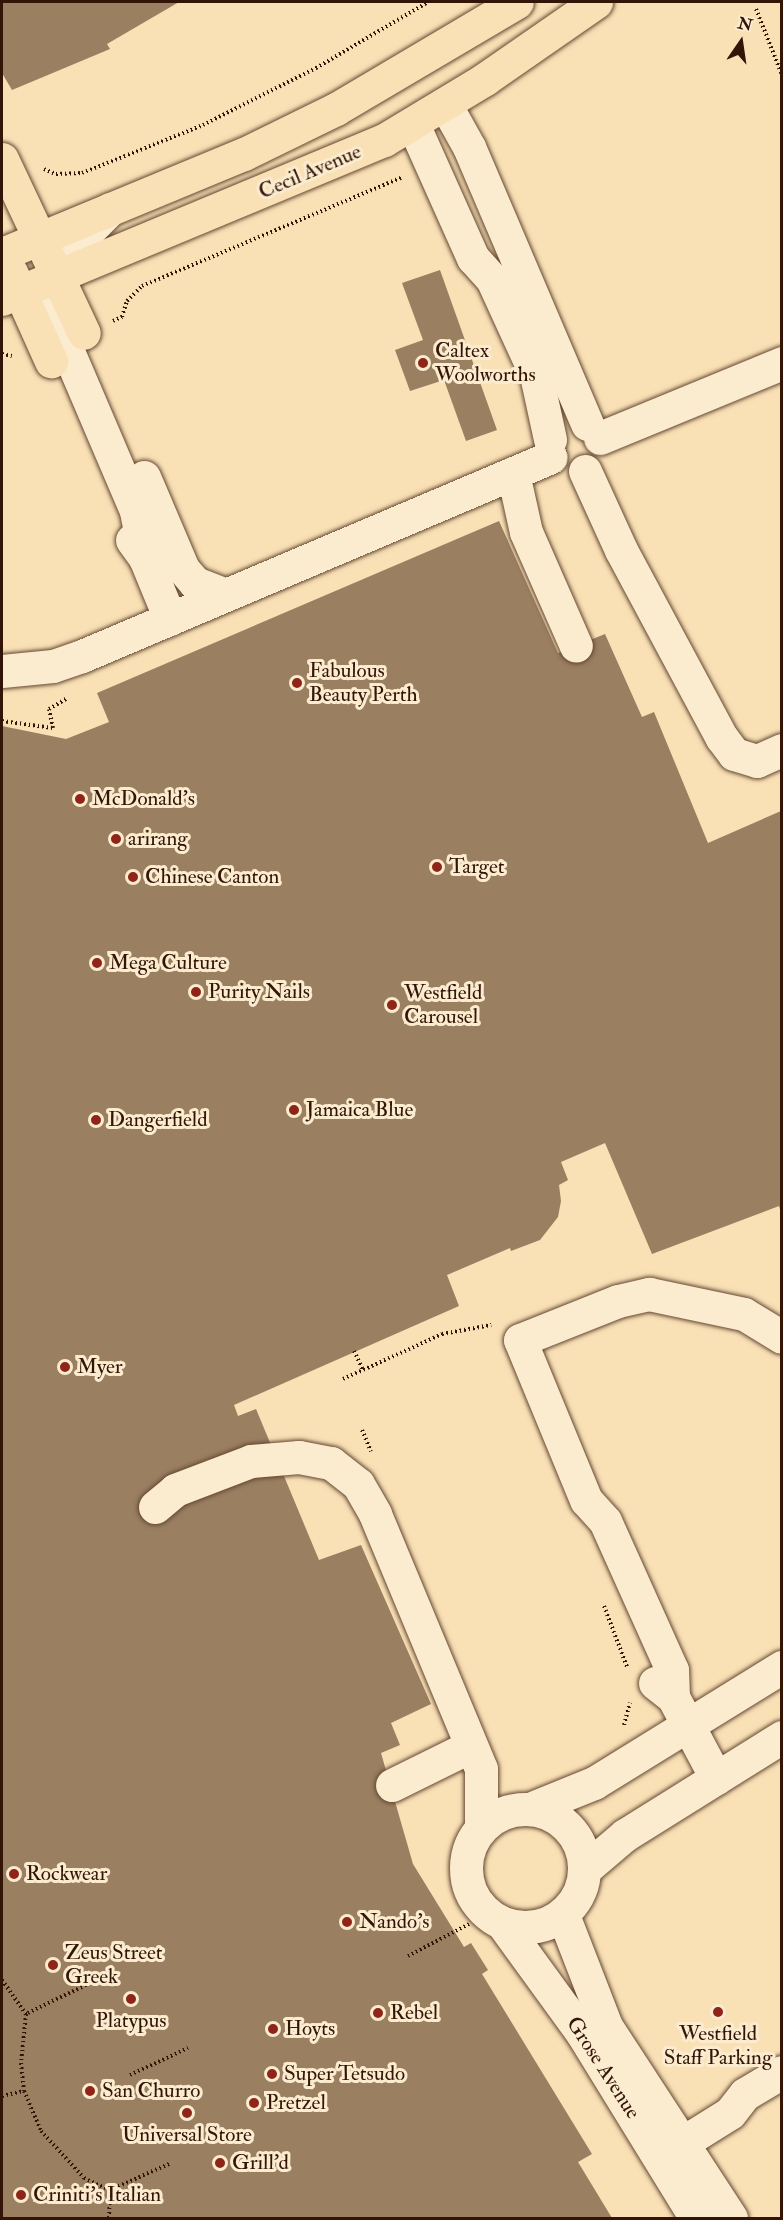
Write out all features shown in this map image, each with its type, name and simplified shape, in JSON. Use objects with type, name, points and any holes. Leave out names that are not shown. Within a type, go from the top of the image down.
[{"type":"main road","name":"Cecil Avenue","points":[[2,252],[244,154],[336,109],[517,2]]},
{"type":"main road","name":"Cecil Avenue","points":[[11,296],[384,140],[445,104],[596,2]]},
{"type":"main road","points":[[421,59],[445,104]]},
{"type":"main road","points":[[2,159],[58,276],[98,327]]},
{"type":"main road","points":[[2,252],[11,296],[51,361]]},
{"type":"street","points":[[445,104],[451,155],[491,249],[492,279]]},
{"type":"street","points":[[413,124],[473,258],[492,279],[536,375],[550,448],[562,470],[585,471],[600,456],[594,431],[469,147],[445,104]]},
{"type":"street","points":[[110,209],[77,242],[58,276],[61,333],[136,512],[145,558],[170,619]]},
{"type":"street","points":[[98,327],[183,569],[195,584],[226,596]]},
{"type":"street","points":[[51,361],[118,520],[145,558]]},
{"type":"street","points":[[2,671],[53,666],[226,596],[513,473],[550,448],[554,431],[570,421],[594,431],[782,363]]},
{"type":"street","points":[[585,471],[621,550],[722,738],[734,754],[757,761],[782,750]]},
{"type":"street","points":[[513,473],[526,532],[576,646]]},
{"type":"street","points":[[716,1778],[673,1697],[651,1680],[585,1527],[586,1500],[520,1340],[618,1301],[649,1294],[744,1314],[782,1337]]},
{"type":"street","points":[[276,1462],[299,1457],[331,1463],[358,1484],[375,1514],[476,1757],[481,1827]]},
{"type":"street","points":[[476,1757],[526,1808],[553,1815],[571,1829],[582,1848],[585,1869],[575,1902],[563,1915],[534,1926],[502,1923],[476,1901],[465,1869],[469,1846],[481,1827],[499,1814],[526,1808],[594,1783],[782,1667]]},
{"type":"street","points":[[585,1869],[625,1835],[716,1778],[778,1746]]},
{"type":"street","points":[[392,1785],[476,1757]]},
{"type":"street","name":"Grose Avenue","points":[[563,1915],[606,2026],[672,2150],[696,2218]]},
{"type":"street","name":"Grose Avenue","points":[[502,1923],[582,2033],[672,2150],[731,2218]]},
{"type":"street","points":[[672,2150],[730,2113],[745,2094],[782,2072]]},
{"type":"street","points":[[730,2113],[756,2109],[782,2095]]},
{"type":"path","points":[[37,166],[56,174],[82,173],[203,125],[316,68],[428,2]]},
{"type":"path","points":[[756,9],[782,75]]},
{"type":"path","points":[[98,327],[122,317],[127,301],[142,286],[408,175]]},
{"type":"path","points":[[343,1379],[442,1334],[496,1323]]},
{"type":"path","points":[[354,1351],[363,1370]]},
{"type":"path","points":[[362,1430],[376,1461]]},
{"type":"path","points":[[602,1600],[630,1677]]},
{"type":"path","points":[[621,1730],[630,1700]]},
{"type":"path","points":[[408,1956],[469,1924]]},
{"type":"path","points":[[2,1980],[26,2014],[21,2063],[24,2091],[42,2131],[61,2157],[84,2178],[110,2190],[171,2163]]},
{"type":"path","points":[[26,2014],[90,1983]]},
{"type":"path","points":[[130,2075],[188,2048]]},
{"type":"path","points":[[2,2096],[24,2091]]},
{"type":"path","points":[[109,2218],[110,2190]]},
{"type":"building","points":[[2,2],[179,2],[107,44],[110,49],[12,90],[2,73]]},
{"type":"building","points":[[440,270],[497,430],[466,441],[444,380],[410,391],[395,350],[423,340],[402,283]]},
{"type":"building","points":[[499,521],[558,653],[605,634],[642,717],[654,712],[708,843],[781,811],[781,1213],[779,1206],[652,1254],[605,1143],[561,1162],[568,1180],[559,1185],[561,1201],[558,1217],[540,1240],[511,1251],[510,1248],[447,1275],[459,1306],[234,1405],[238,1416],[256,1409],[319,1560],[361,1545],[431,1704],[391,1723],[400,1745],[381,1753],[413,1864],[464,1947],[471,1943],[488,1970],[482,1974],[592,2154],[578,2162],[612,2218],[2,2218],[2,726],[66,739],[109,722],[97,693]]},
{"type":"place","name":"Caltex Woolworths","points":[[423,363]]},
{"type":"place","name":"Fabulous Beauty Perth","points":[[297,683]]},
{"type":"place","name":"McDonald's","points":[[80,799]]},
{"type":"place","name":"arirang","points":[[116,839]]},
{"type":"place","name":"Target","points":[[437,867]]},
{"type":"place","name":"Chinese Canton","points":[[133,877]]},
{"type":"place","name":"Mega Culture","points":[[97,963]]},
{"type":"place","name":"Purity Nails","points":[[196,992]]},
{"type":"place","name":"Westfield Carousel","points":[[392,1005]]},
{"type":"place","name":"Jamaica Blue","points":[[294,1110]]},
{"type":"place","name":"Dangerfield","points":[[96,1120]]},
{"type":"place","name":"Myer","points":[[65,1367]]},
{"type":"place","name":"Rockwear","points":[[14,1874]]},
{"type":"place","name":"Nando's","points":[[347,1922]]},
{"type":"place","name":"Zeus Street Greek","points":[[53,1965]]},
{"type":"place","name":"Platypus","points":[[131,1999]]},
{"type":"place","name":"Westfield Staff Parking","points":[[718,2012]]},
{"type":"place","name":"Rebel","points":[[378,2013]]},
{"type":"place","name":"Hoyts","points":[[273,2029]]},
{"type":"place","name":"Super Tetsudo","points":[[272,2074]]},
{"type":"place","name":"San Churro","points":[[90,2091]]},
{"type":"place","name":"Pretzel","points":[[254,2103]]},
{"type":"place","name":"Universal Store","points":[[187,2113]]},
{"type":"place","name":"Grill'd","points":[[220,2163]]},
{"type":"place","name":"Criniti's Italian","points":[[21,2195]]}]
